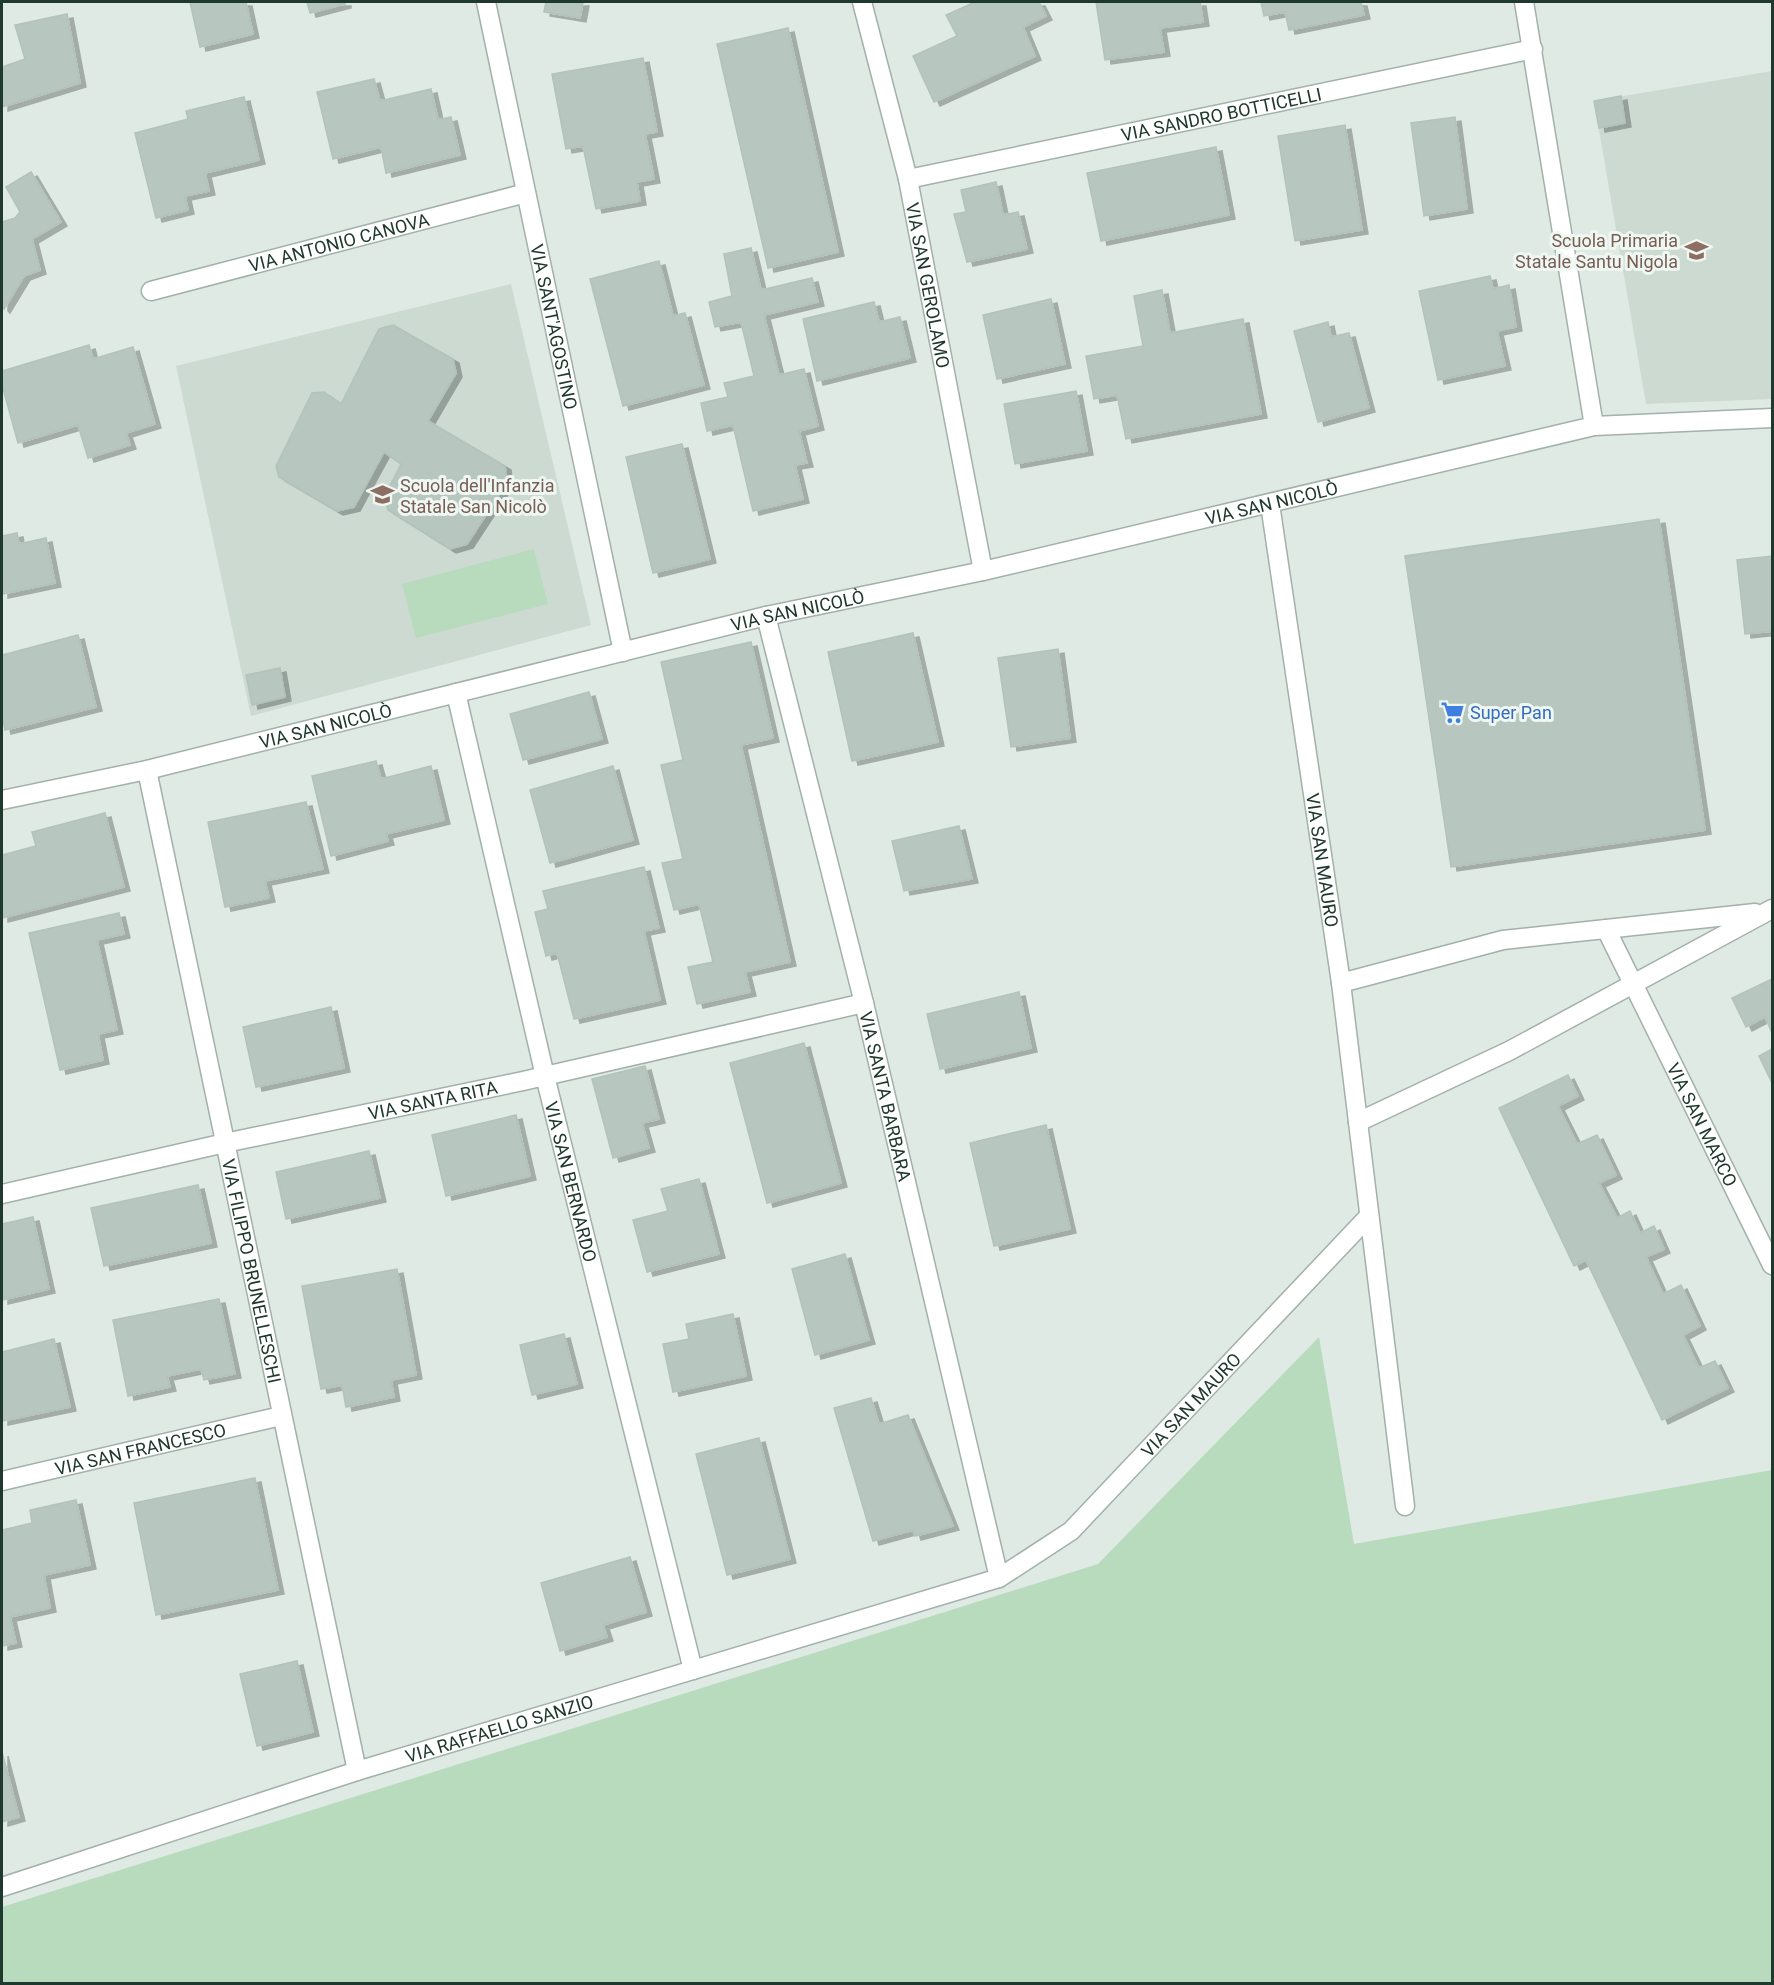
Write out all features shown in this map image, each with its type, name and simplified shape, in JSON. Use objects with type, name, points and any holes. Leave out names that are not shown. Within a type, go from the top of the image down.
[{"type":"street","name":"VIA SANT'AGOSTINO","points":[[486,2],[623,652]]},
{"type":"street","name":"VIA SAN GEROLAMO","points":[[862,2],[908,179],[983,571]]},
{"type":"street","points":[[1524,2],[1594,426]]},
{"type":"street","name":"VIA SANDRO BOTTICELLI","points":[[908,179],[1533,49]]},
{"type":"street","name":"VIA ANTONIO CANOVA","points":[[152,291],[526,193]]},
{"type":"street","name":"VIA SAN NICOLÒ","points":[[2,800],[147,771],[766,616],[983,571],[1594,426],[1773,418]]},
{"type":"street","name":"VIA SAN MAURO","points":[[1270,504],[1341,983],[1405,1506]]},
{"type":"street","name":"VIA SANTA BARBARA","points":[[766,616],[864,1004],[999,1578]]},
{"type":"street","name":"VIA SAN BERNARDO","points":[[456,693],[545,1076],[693,1670]]},
{"type":"street","name":"VIA FILIPPO BRUNELLESCHI","points":[[147,771],[357,1771]]},
{"type":"street","points":[[1341,983],[1503,940],[1769,910]]},
{"type":"street","points":[[1359,1122],[1509,1051],[1769,910]]},
{"type":"street","name":"VIA SAN MARCO","points":[[1606,929],[1773,1265]]},
{"type":"street","name":"VIA SANTA RITA","points":[[2,1194],[225,1143],[545,1076],[864,1004]]},
{"type":"street","name":"VIA SAN MAURO","points":[[999,1578],[1071,1531],[1370,1216]]},
{"type":"street","name":"VIA SAN FRANCESCO","points":[[2,1481],[281,1416]]},
{"type":"street","name":"VIA RAFFAELLO SANZIO","points":[[2,1887],[357,1771],[999,1578]]},
{"type":"shaded area","name":"Scuola Primaria Statale Santu Nigola","points":[[1772,71],[1772,399],[1646,404],[1594,101]]},
{"type":"shaded area","name":"Scuola dell'Infanzia Statale San Nicolò","points":[[511,284],[591,625],[251,716],[176,366]]},
{"type":"green space","points":[[534,549],[548,604],[416,638],[402,584]]},
{"type":"green space","points":[[1319,1337],[1354,1544],[1772,1470],[1772,1983],[2,1983],[2,1907],[1098,1564]]},
{"type":"building","points":[[190,2],[246,2],[253,34],[200,47]]},
{"type":"building","points":[[307,2],[345,2],[345,4],[310,13]]},
{"type":"building","points":[[546,2],[583,2],[580,18],[544,12]]},
{"type":"building","points":[[975,2],[1039,2],[1046,16],[1023,27],[1035,56],[934,102],[913,56],[957,36],[946,15]]},
{"type":"building","points":[[1096,2],[1200,2],[1203,22],[1160,28],[1164,52],[1105,60]]},
{"type":"building","points":[[1261,2],[1361,2],[1364,15],[1289,30],[1285,12],[1264,16]]},
{"type":"building","points":[[67,14],[80,83],[2,107],[2,67],[25,59],[15,25]]},
{"type":"building","points":[[788,28],[838,252],[768,268],[717,44]]},
{"type":"building","points":[[643,58],[657,132],[645,134],[654,179],[637,182],[640,201],[596,209],[583,146],[566,149],[552,74]]},
{"type":"building","points":[[374,79],[380,101],[431,89],[438,120],[451,117],[460,155],[386,173],[381,147],[333,159],[317,92]]},
{"type":"building","points":[[1621,96],[1625,123],[1599,128],[1594,101]]},
{"type":"building","points":[[244,97],[259,160],[205,173],[209,191],[185,196],[188,210],[156,218],[135,133],[188,119],[186,111]]},
{"type":"building","points":[[1455,117],[1467,209],[1424,216],[1411,123]]},
{"type":"building","points":[[1345,125],[1362,230],[1295,241],[1278,136]]},
{"type":"building","points":[[1216,147],[1229,215],[1101,241],[1087,173]]},
{"type":"building","points":[[31,172],[61,222],[32,239],[40,270],[24,276],[4,309],[2,307],[2,222],[15,218],[20,212],[6,187]]},
{"type":"building","points":[[996,182],[1003,215],[1018,212],[1027,249],[967,262],[954,214],[966,212],[961,190]]},
{"type":"building","points":[[751,248],[761,290],[812,278],[818,302],[764,315],[779,375],[804,369],[818,426],[799,431],[807,463],[795,465],[803,499],[753,511],[733,425],[707,431],[701,403],[728,397],[724,383],[754,376],[741,322],[715,327],[709,302],[732,296],[724,254]]},
{"type":"building","points":[[659,261],[673,316],[685,313],[704,385],[623,406],[590,279]]},
{"type":"building","points":[[1490,276],[1493,289],[1509,285],[1516,327],[1497,331],[1505,366],[1438,380],[1419,291]]},
{"type":"building","points":[[1162,290],[1170,333],[1243,319],[1261,414],[1126,439],[1117,395],[1094,399],[1086,356],[1143,346],[1134,296]]},
{"type":"building","points":[[1051,299],[1065,364],[997,379],[983,315]]},
{"type":"building","points":[[874,302],[879,322],[900,317],[910,358],[817,381],[803,319]]},
{"type":"building","points":[[1328,322],[1331,337],[1349,333],[1369,408],[1318,422],[1294,331]]},
{"type":"building","points":[[393,325],[453,359],[456,373],[428,421],[505,466],[507,483],[467,544],[450,549],[388,510],[384,497],[401,464],[384,452],[354,507],[337,511],[279,477],[276,466],[312,393],[324,392],[341,404],[379,329]]},
{"type":"building","points":[[89,345],[93,359],[133,347],[155,424],[126,433],[130,445],[88,458],[78,425],[18,443],[2,385],[2,371]]},
{"type":"building","points":[[1076,391],[1087,451],[1015,464],[1004,404]]},
{"type":"building","points":[[682,444],[710,559],[653,573],[626,457]]},
{"type":"building","points":[[1659,519],[1705,830],[1451,867],[1405,556]]},
{"type":"building","points":[[17,533],[19,544],[46,538],[55,583],[2,594],[2,536]]},
{"type":"building","points":[[1772,556],[1772,631],[1745,634],[1737,560]]},
{"type":"building","points":[[913,633],[938,742],[852,761],[828,652]]},
{"type":"building","points":[[78,635],[96,707],[5,730],[2,716],[2,655]]},
{"type":"building","points":[[751,642],[773,738],[741,745],[790,962],[745,972],[750,992],[697,1004],[688,967],[713,962],[699,904],[674,910],[662,863],[683,859],[661,765],[683,760],[661,662]]},
{"type":"building","points":[[1058,649],[1070,738],[1011,747],[998,658]]},
{"type":"building","points":[[280,668],[285,697],[252,705],[246,675]]},
{"type":"building","points":[[589,692],[602,739],[523,760],[510,714]]},
{"type":"building","points":[[376,761],[381,779],[431,766],[444,820],[386,834],[388,841],[331,856],[312,776]]},
{"type":"building","points":[[613,766],[633,840],[550,863],[530,790]]},
{"type":"building","points":[[306,802],[323,869],[265,881],[269,898],[225,907],[208,822]]},
{"type":"building","points":[[105,813],[124,887],[2,918],[2,855],[36,846],[32,832]]},
{"type":"building","points":[[959,826],[972,879],[904,891],[892,841]]},
{"type":"building","points":[[644,867],[659,928],[644,931],[660,1000],[574,1019],[557,953],[546,956],[535,912],[548,909],[543,891]]},
{"type":"building","points":[[119,913],[124,934],[97,940],[117,1030],[98,1034],[103,1060],[60,1070],[29,933]]},
{"type":"building","points":[[1772,979],[1772,1033],[1765,1017],[1746,1027],[1732,998]]},
{"type":"building","points":[[1019,992],[1031,1048],[940,1069],[927,1014]]},
{"type":"building","points":[[331,1007],[344,1068],[256,1087],[243,1027]]},
{"type":"building","points":[[804,1043],[841,1183],[767,1203],[730,1063]]},
{"type":"building","points":[[1772,1049],[1772,1083],[1759,1056]]},
{"type":"building","points":[[645,1066],[659,1119],[642,1123],[649,1148],[613,1158],[592,1079]]},
{"type":"building","points":[[1568,1075],[1578,1096],[1558,1106],[1577,1144],[1597,1135],[1616,1175],[1599,1183],[1617,1218],[1630,1211],[1640,1233],[1654,1226],[1664,1249],[1646,1257],[1663,1294],[1681,1285],[1700,1326],[1683,1335],[1699,1368],[1715,1361],[1728,1388],[1662,1420],[1586,1260],[1574,1266],[1499,1108]]},
{"type":"building","points":[[516,1115],[530,1176],[446,1196],[432,1135]]},
{"type":"building","points":[[1046,1125],[1070,1229],[994,1246],[970,1143]]},
{"type":"building","points":[[369,1151],[380,1198],[286,1219],[276,1172]]},
{"type":"building","points":[[699,1179],[719,1254],[647,1272],[633,1220],[668,1211],[661,1189]]},
{"type":"building","points":[[198,1185],[211,1243],[104,1266],[91,1208]]},
{"type":"building","points":[[33,1217],[49,1289],[2,1300],[2,1224]]},
{"type":"building","points":[[845,1254],[869,1340],[815,1355],[792,1269]]},
{"type":"building","points":[[397,1269],[416,1375],[391,1380],[394,1397],[346,1407],[342,1385],[321,1389],[302,1286]]},
{"type":"building","points":[[219,1299],[235,1374],[204,1380],[201,1369],[167,1376],[170,1387],[128,1396],[113,1320]]},
{"type":"building","points":[[733,1314],[746,1376],[673,1392],[663,1344],[689,1339],[686,1324]]},
{"type":"building","points":[[564,1334],[577,1384],[532,1395],[520,1345]]},
{"type":"building","points":[[54,1339],[70,1407],[2,1421],[2,1352]]},
{"type":"building","points":[[871,1398],[879,1424],[908,1415],[953,1526],[915,1536],[913,1530],[873,1541],[834,1408]]},
{"type":"building","points":[[759,1438],[790,1559],[727,1575],[696,1454]]},
{"type":"building","points":[[255,1478],[278,1590],[156,1615],[134,1503]]},
{"type":"building","points":[[76,1500],[90,1565],[44,1575],[50,1608],[10,1617],[16,1643],[2,1646],[2,1530],[32,1523],[30,1510]]},
{"type":"building","points":[[630,1557],[646,1612],[603,1625],[607,1637],[560,1651],[541,1583]]},
{"type":"building","points":[[297,1661],[313,1732],[257,1746],[240,1674]]},
{"type":"building","points":[[2,1752],[19,1817],[2,1822]]},
{"type":"place","name":"Scuola Primaria Statale Santu Nigola","points":[[1696,250]]},
{"type":"place","name":"Scuola dell'Infanzia Statale San Nicolò","points":[[382,495]]},
{"type":"place","name":"Super Pan","points":[[1452,712]]}]
